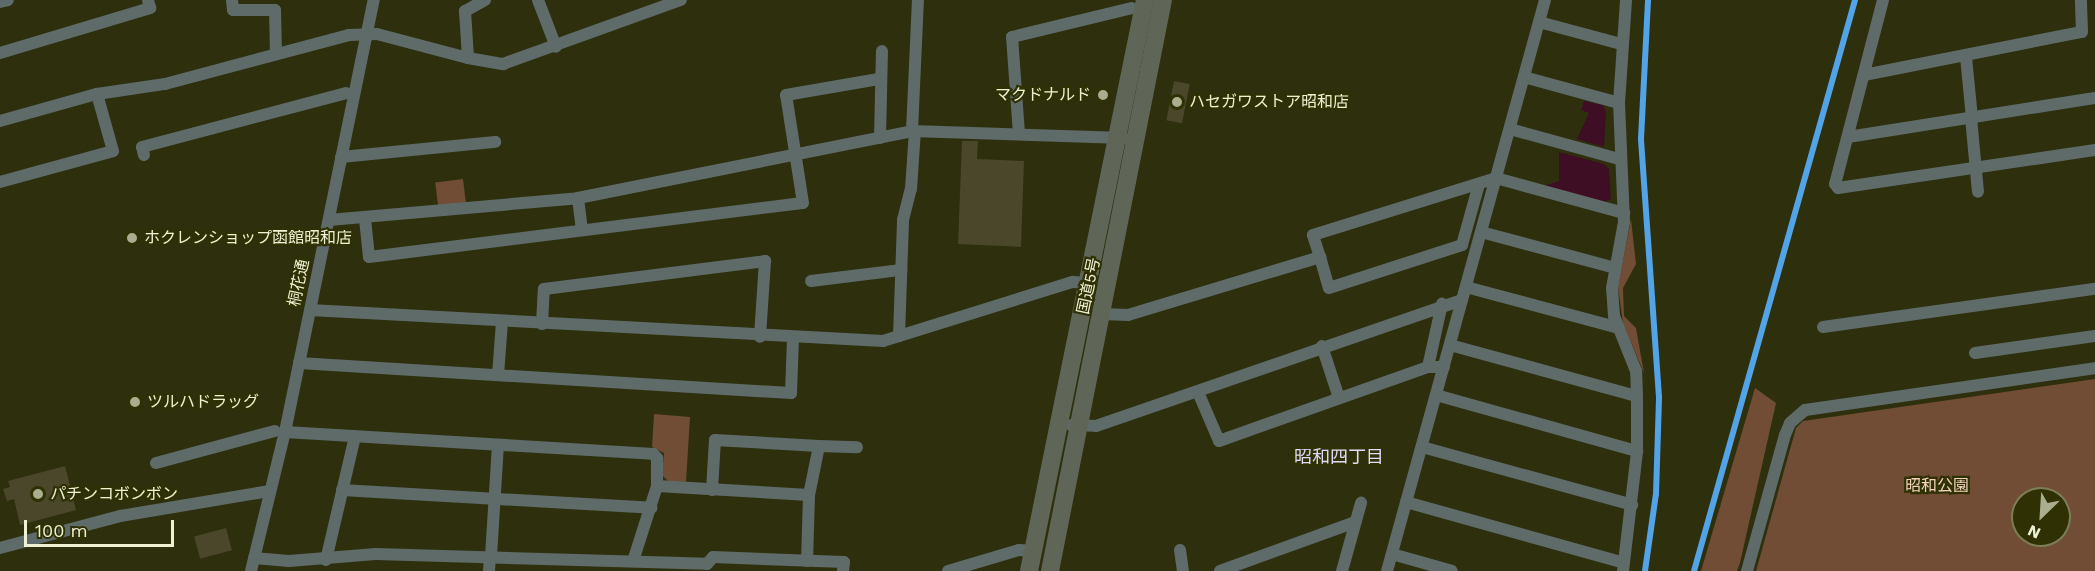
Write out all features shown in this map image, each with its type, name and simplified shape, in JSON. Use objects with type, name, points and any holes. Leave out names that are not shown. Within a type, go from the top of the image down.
[{"type":"highway","name":"国道5号","points":[[1050,571],[1090,283],[1163,0]]},
{"type":"highway","name":"国道5号","points":[[1029,571],[1102,314],[1127,138],[1138,4]]},
{"type":"street","points":[[0,2],[8,0]]},
{"type":"street","points":[[0,53],[150,8],[148,0]]},
{"type":"street","points":[[232,0],[233,10],[275,10],[276,53]]},
{"type":"street","name":"桐花通","points":[[251,571],[270,490],[280,431],[299,363],[374,0]]},
{"type":"street","points":[[468,58],[465,11],[484,0]]},
{"type":"street","points":[[538,0],[556,46]]},
{"type":"street","points":[[0,121],[98,94],[165,84],[276,53],[368,33],[468,58],[503,64],[681,0]]},
{"type":"street","points":[[899,336],[901,270],[914,131],[918,0]]},
{"type":"street","points":[[1387,571],[1545,0]]},
{"type":"street","points":[[1406,502],[1624,567],[1637,451],[1636,371],[1619,328],[1612,288],[1624,213],[1619,159],[1619,103],[1621,44],[1626,0]]},
{"type":"street","points":[[1883,0],[1835,184],[1843,189],[2095,150]]},
{"type":"street","points":[[1864,75],[1966,57],[2082,32],[2081,0]]},
{"type":"street","points":[[1019,134],[1012,37],[1138,4]]},
{"type":"street","points":[[1539,22],[1621,44]]},
{"type":"street","points":[[880,138],[879,79],[882,51]]},
{"type":"street","points":[[1966,57],[1978,192]]},
{"type":"street","points":[[1524,77],[1619,103]]},
{"type":"street","points":[[365,219],[369,257],[803,203],[786,95],[879,79]]},
{"type":"street","points":[[144,155],[142,147],[346,93]]},
{"type":"street","points":[[0,182],[113,151],[98,94]]},
{"type":"street","points":[[1848,136],[2095,99]]},
{"type":"street","points":[[1510,129],[1619,159]]},
{"type":"street","points":[[329,220],[365,219],[578,198],[914,131],[1127,138]]},
{"type":"street","points":[[341,157],[495,142]]},
{"type":"street","points":[[1615,268],[1479,237],[1462,245],[1329,288],[1313,235],[1496,178],[1624,213]]},
{"type":"street","points":[[1462,245],[1479,184]]},
{"type":"street","points":[[578,198],[582,230]]},
{"type":"street","points":[[1102,314],[1128,315],[1320,257]]},
{"type":"street","points":[[542,324],[544,289],[765,261],[760,337]]},
{"type":"street","points":[[812,281],[901,270]]},
{"type":"street","points":[[310,310],[760,337],[883,341],[1073,282],[1090,283]]},
{"type":"street","points":[[1466,287],[1619,328]]},
{"type":"street","points":[[1823,327],[2095,289]]},
{"type":"street","points":[[1070,425],[1096,426],[1198,392],[1442,304],[1462,300]]},
{"type":"street","points":[[1428,367],[1442,304]]},
{"type":"street","points":[[498,375],[502,321]]},
{"type":"street","points":[[1975,353],[2095,336]]},
{"type":"street","points":[[299,363],[791,393],[793,338]]},
{"type":"street","points":[[1450,345],[1637,396]]},
{"type":"street","points":[[1322,346],[1339,398]]},
{"type":"street","points":[[1198,392],[1219,441],[1428,367],[1444,367]]},
{"type":"street","points":[[1747,571],[1785,435],[1790,423],[1805,410],[2095,368]]},
{"type":"street","points":[[1436,395],[1637,451]]},
{"type":"street","points":[[156,463],[280,431],[653,454],[657,458],[657,486],[633,561]]},
{"type":"street","points":[[326,560],[355,436]]},
{"type":"street","points":[[712,490],[715,440],[857,447]]},
{"type":"street","points":[[489,571],[498,445]]},
{"type":"street","points":[[807,561],[809,495],[819,446]]},
{"type":"street","points":[[1422,447],[1632,505]]},
{"type":"street","points":[[657,486],[809,495]]},
{"type":"street","points":[[0,548],[120,516],[270,490]]},
{"type":"street","points":[[342,490],[651,508]]},
{"type":"street","points":[[1342,571],[1361,503]]},
{"type":"street","points":[[1220,571],[1355,522]]},
{"type":"street","points":[[948,571],[1019,550],[1034,551]]},
{"type":"street","points":[[1180,550],[1183,571]]},
{"type":"street","points":[[254,558],[326,560],[376,554],[707,564],[713,557],[844,561],[843,571]]},
{"type":"street","points":[[1392,554],[1452,571]]},
{"type":"green space","points":[[463,179],[466,204],[438,207],[435,182]]},
{"type":"green space","points":[[1631,219],[1636,264],[1623,288],[1624,316],[1636,328],[1644,373],[1623,323],[1618,287]]},
{"type":"green space","name":"昭和公園","points":[[2095,379],[2095,571],[1756,571],[1796,428],[1803,421]]},
{"type":"green space","points":[[1755,388],[1776,403],[1740,563],[1737,571],[1701,571]]},
{"type":"green space","points":[[654,414],[690,417],[686,482],[668,481],[662,475],[664,453],[652,447]]},
{"type":"shaded area","points":[[1584,101],[1603,105],[1606,112],[1604,147],[1577,139],[1589,113],[1581,110]]},
{"type":"shaded area","points":[[1559,152],[1604,164],[1609,169],[1611,199],[1605,202],[1544,186],[1559,181]]},
{"type":"building","name":"ハセガワストア昭和店","points":[[1174,81],[1190,84],[1182,123],[1166,120]]},
{"type":"building","points":[[962,141],[978,141],[977,159],[1024,161],[1021,247],[958,244]]},
{"type":"building","name":"パチンコボンボン","points":[[65,466],[76,510],[20,525],[14,499],[7,501],[3,489],[10,487],[8,481]]},
{"type":"building","points":[[226,528],[232,550],[200,559],[194,537]]},
{"type":"transit line","points":[[1645,571],[1656,494],[1659,397],[1641,139],[1648,0]]},
{"type":"transit line","points":[[1694,571],[1855,0]]},
{"type":"place","name":"マクドナルド","points":[[1103,95]]},
{"type":"place","name":"ハセガワストア昭和店","points":[[1177,102]]},
{"type":"place","name":"ホクレンショップ函館昭和店","points":[[132,238]]},
{"type":"place","name":"ツルハドラッグ","points":[[135,402]]},
{"type":"place","name":"パチンコボンボン","points":[[38,494]]},
{"type":"district","name":"昭和四丁目","points":[[1339,457]]}]
